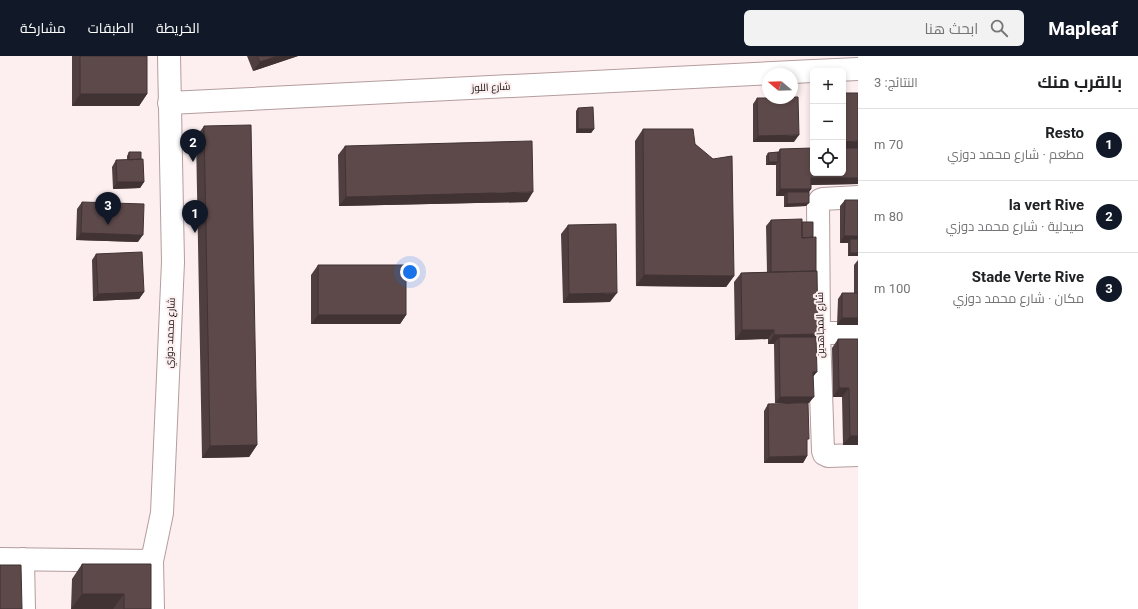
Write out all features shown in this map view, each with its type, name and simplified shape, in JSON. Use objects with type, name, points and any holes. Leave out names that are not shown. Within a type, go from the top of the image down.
[{"type":"street","name":"شارع محمد دوزي","points":[[153,609],[152,561],[162,513],[173,262],[169,56]]},
{"type":"street","name":"شارع اللوز","points":[[846,70],[858,69]]},
{"type":"street","name":"شارع اللوز","points":[[169,103],[810,71]]},
{"type":"street","name":"شارع المجاهدين","points":[[858,197],[823,199],[818,203],[819,333],[823,451],[824,454],[828,456],[858,455]]},
{"type":"street","points":[[819,333],[858,333]]},
{"type":"street","points":[[0,558],[152,561]]},
{"type":"street","points":[[23,559],[24,609]]},
{"type":"building","points":[[80,56],[147,56],[147,94],[80,94]]},
{"type":"building","points":[[257,56],[278,56],[260,62]]},
{"type":"building","points":[[846,93],[858,93],[858,141],[846,142]]},
{"type":"building","points":[[798,97],[799,135],[758,136],[757,98],[762,98],[762,104],[798,104]]},
{"type":"building","points":[[593,107],[594,129],[578,129],[578,108]]},
{"type":"building","points":[[251,125],[257,445],[210,446],[204,126]]},
{"type":"building","points":[[643,129],[693,129],[695,144],[713,159],[732,156],[734,276],[644,275]]},
{"type":"building","points":[[532,141],[533,192],[346,197],[345,146]]},
{"type":"building","points":[[810,148],[810,176],[846,176],[846,148],[858,148],[858,178],[811,178],[811,189],[780,189],[780,149]]},
{"type":"building","points":[[129,152],[141,152],[141,159],[129,160]]},
{"type":"building","points":[[778,152],[778,162],[769,162],[768,153]]},
{"type":"building","points":[[143,159],[144,182],[117,182],[116,160]]},
{"type":"building","points":[[787,192],[809,192],[809,203],[787,204]]},
{"type":"building","points":[[845,200],[858,200],[858,236],[844,236]]},
{"type":"building","points":[[82,202],[144,204],[143,235],[81,233]]},
{"type":"building","points":[[802,219],[802,238],[816,237],[816,271],[771,272],[771,220]]},
{"type":"building","points":[[802,222],[813,222],[813,237],[802,238]]},
{"type":"building","points":[[616,224],[617,293],[569,294],[568,225]]},
{"type":"building","points":[[850,239],[858,239],[858,253],[850,253]]},
{"type":"building","points":[[142,252],[144,292],[98,294],[96,254]]},
{"type":"building","points":[[318,265],[406,265],[406,315],[318,315]]},
{"type":"building","points":[[817,271],[818,334],[774,335],[774,330],[742,330],[741,273]]},
{"type":"building","points":[[842,293],[858,293],[858,318],[842,318]]},
{"type":"building","points":[[779,337],[816,337],[817,372],[813,372],[814,397],[780,397]]},
{"type":"building","points":[[838,339],[858,339],[858,436],[850,436],[849,388],[839,388]]},
{"type":"building","points":[[808,403],[809,439],[807,439],[807,456],[769,457],[768,404]]},
{"type":"building","points":[[82,564],[151,564],[151,609],[124,609],[124,594],[82,594]]},
{"type":"building","points":[[0,565],[21,565],[22,609],[0,609]]},
{"type":"place","name":"la vert Rive","points":[[193,162]]},
{"type":"place","name":"Stade Verte Rive","points":[[108,225]]},
{"type":"place","name":"Resto","points":[[195,233]]}]
